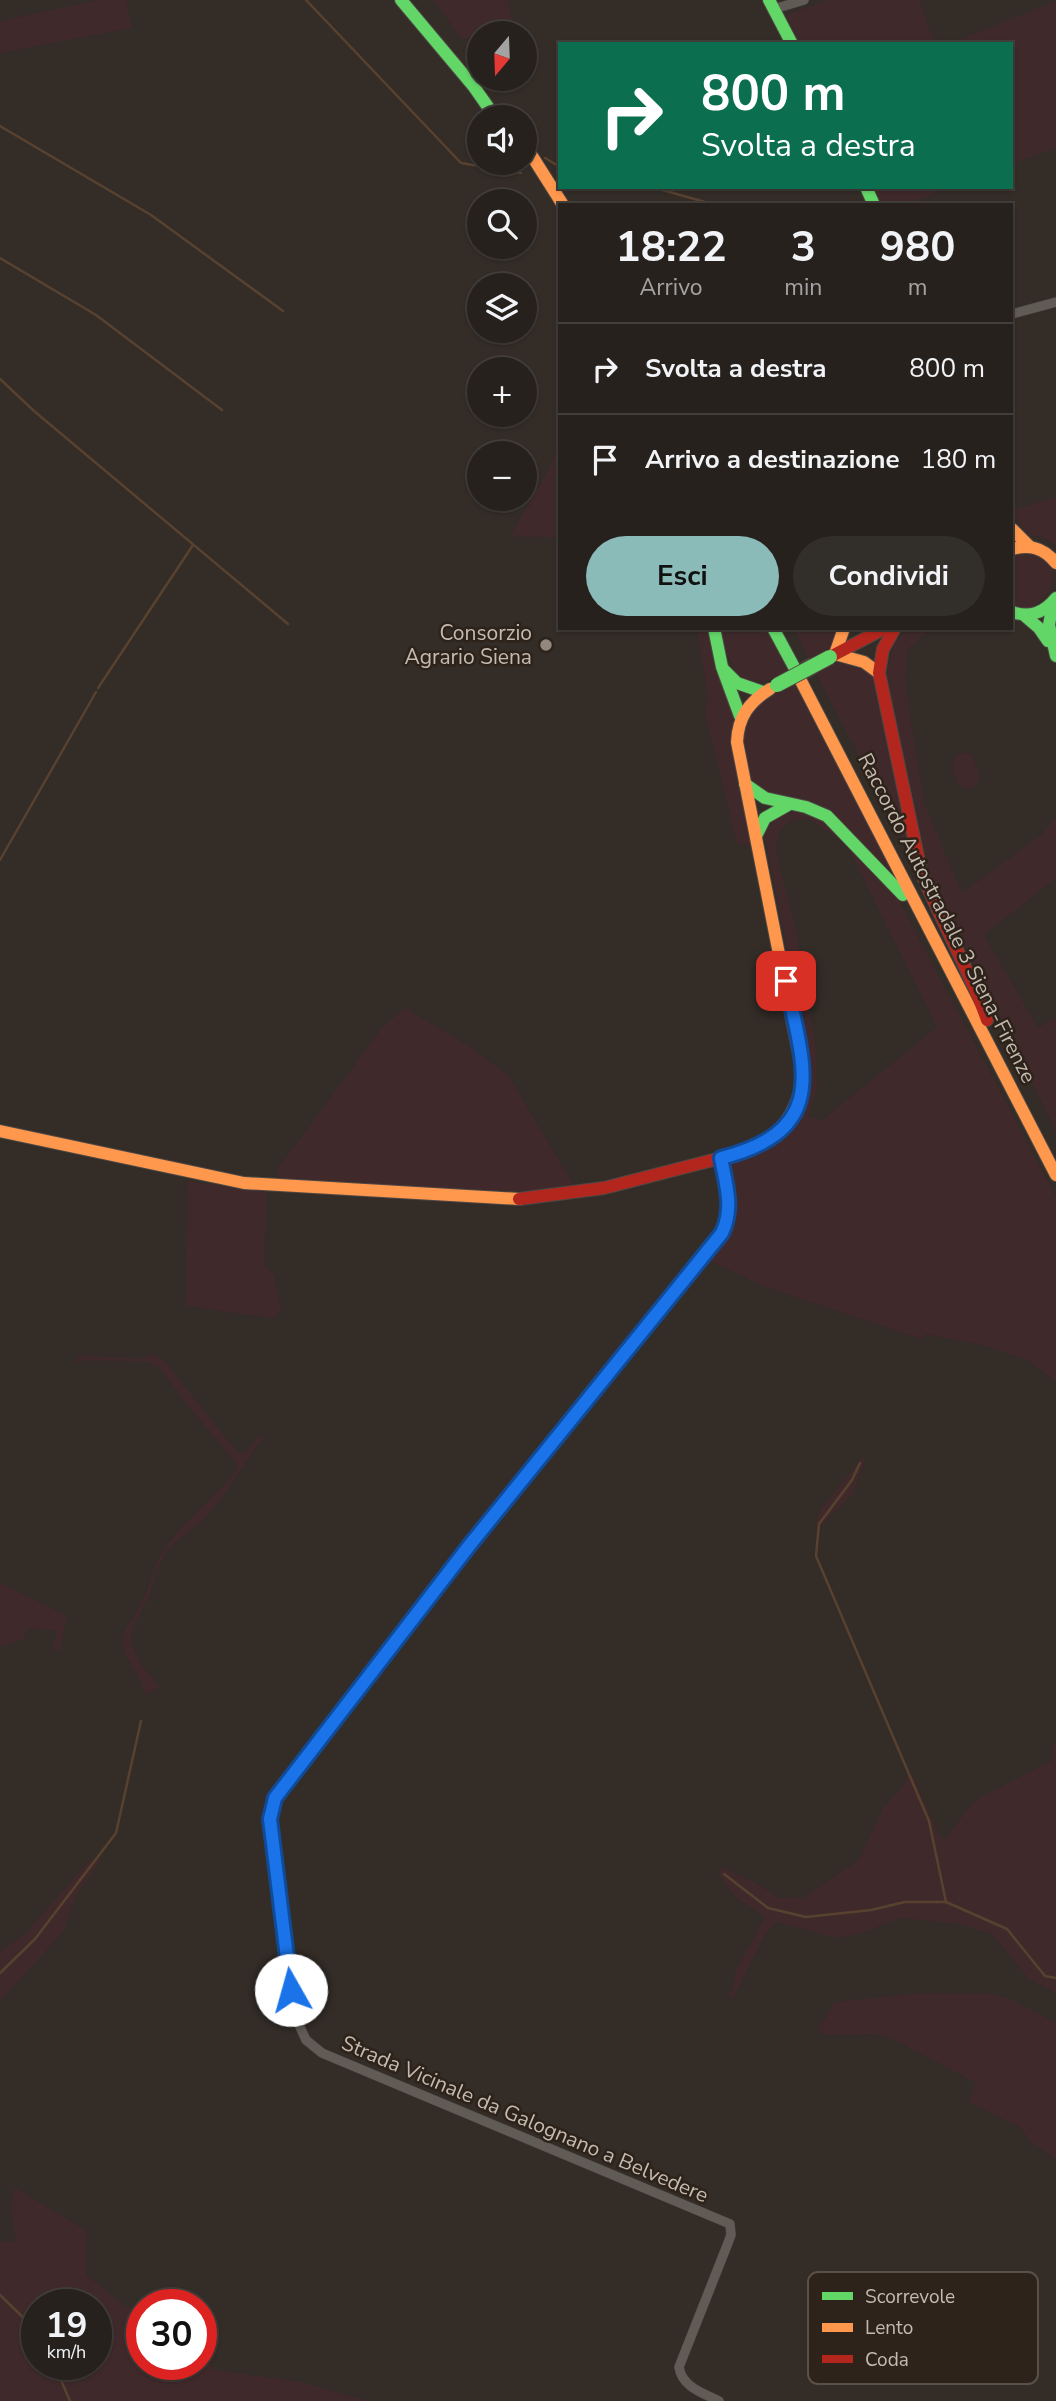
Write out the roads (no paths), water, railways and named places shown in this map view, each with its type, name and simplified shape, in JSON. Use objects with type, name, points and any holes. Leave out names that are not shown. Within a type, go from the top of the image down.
[{"type":"main road","points":[[401,0],[491,105]]},
{"type":"main road","points":[[414,0],[480,79],[496,105]]},
{"type":"main road","points":[[771,5],[791,42]]},
{"type":"main road","points":[[537,167],[558,206]]},
{"type":"main road","points":[[534,175],[558,207]]},
{"type":"main road","points":[[1013,530],[1029,546]]},
{"type":"main road","points":[[1013,549],[1029,546],[1041,549],[1055,560]]},
{"type":"main road","points":[[1018,614],[1040,613],[1054,601]]},
{"type":"main road","points":[[1054,601],[1049,625],[1055,653]]},
{"type":"main road","points":[[1018,614],[1042,631],[1055,653]]},
{"type":"main road","points":[[0,1131],[244,1183],[500,1199],[534,1199],[576,1194],[748,1151],[776,1136],[797,1108],[802,1086],[803,1061],[745,784],[737,738],[740,716],[722,667],[714,630]]},
{"type":"main road","points":[[774,630],[797,665],[785,630]]},
{"type":"main road","points":[[832,656],[843,630]]},
{"type":"main road","points":[[740,716],[763,692],[881,630]]},
{"type":"main road","points":[[894,630],[883,649],[879,673],[921,871],[931,897],[973,980],[982,1021]]},
{"type":"main road","points":[[832,656],[864,662],[879,673]]},
{"type":"main road","points":[[722,667],[737,683],[763,692]]},
{"type":"main road","name":"Raccordo Autostradale 3 Siena-Firenze","points":[[805,680],[982,1021],[1056,1154]]},
{"type":"main road","points":[[745,784],[766,800],[810,808],[827,816],[896,886],[958,999],[982,1021]]},
{"type":"main road","points":[[755,836],[765,818],[788,805]]},
{"type":"main road","name":"Raccordo Autostradale 3 Siena-Firenze","points":[[982,1021],[1056,1175]]},
{"type":"street","points":[[771,5],[803,0]]},
{"type":"street","points":[[1013,314],[1056,302]]},
{"type":"street","name":"Strada Vicinale da Galognano a Belvedere","points":[[719,2401],[687,2384],[680,2375],[679,2367],[731,2235],[730,2224],[331,2056],[306,2040],[294,2014],[270,1819],[275,1798],[340,1710],[722,1233],[729,1218],[729,1203],[721,1158]]},
{"type":"waterway","points":[[306,0],[461,163],[467,164]]},
{"type":"waterway","points":[[0,126],[151,215],[283,311]]},
{"type":"waterway","points":[[545,158],[558,166]]},
{"type":"waterway","points":[[659,189],[705,202]]},
{"type":"waterway","points":[[0,258],[96,315],[222,410]]},
{"type":"waterway","points":[[0,379],[34,411],[288,624]]},
{"type":"waterway","points":[[98,688],[193,545]]},
{"type":"waterway","points":[[0,860],[96,692]]},
{"type":"waterway","points":[[860,1463],[852,1480],[819,1524],[816,1556],[929,1821],[946,1902]]},
{"type":"waterway","points":[[0,1973],[35,1939],[116,1833],[141,1721]]},
{"type":"waterway","points":[[724,1874],[768,1908],[806,1917],[871,1910],[905,1902],[946,1902],[1007,1929],[1045,1976],[1056,1978]]},
{"type":"waterway","points":[[0,2295],[21,2315]]},
{"type":"waterway","points":[[61,2380],[70,2401]]},
{"type":"tunnel","points":[[801,662],[810,678]]},
{"type":"place","name":"Consorzio Agrario Siena","points":[[546,645]]}]
